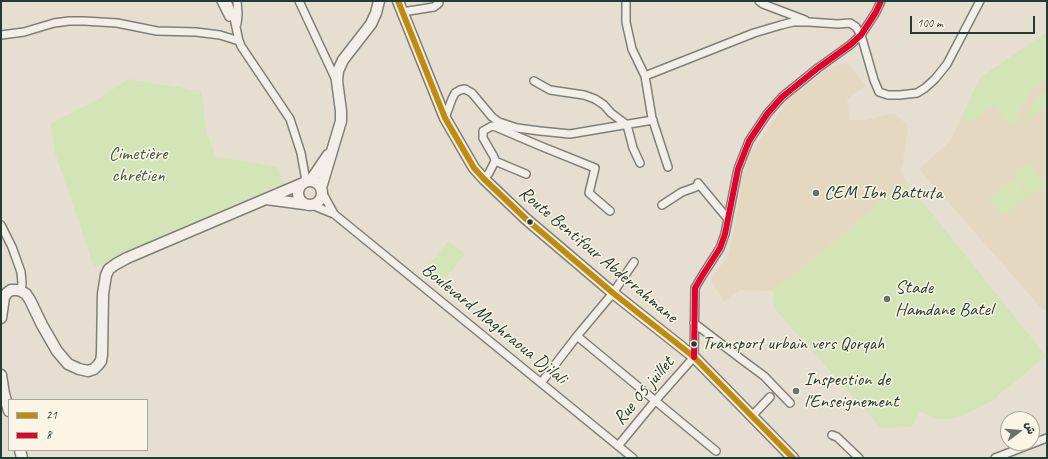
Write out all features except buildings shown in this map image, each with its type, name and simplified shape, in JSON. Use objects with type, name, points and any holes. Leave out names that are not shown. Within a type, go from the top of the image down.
[{"type":"main road","points":[[266,199],[308,204],[316,203],[322,197],[322,190],[341,121],[341,111],[336,81],[338,71],[343,60],[371,24],[379,1]]},
{"type":"main road","name":"Route Bentifour Abderrahmane","points":[[398,1],[445,118],[474,168],[526,219],[613,292],[694,356],[793,458]]},
{"type":"main road","points":[[308,204],[300,201],[298,197],[298,188],[306,182],[334,147]]},
{"type":"main road","points":[[1,318],[4,297],[11,290],[21,291],[33,304],[42,325],[57,351],[68,364],[88,371],[94,369],[101,361],[103,294],[106,275],[109,269],[127,258],[306,182],[315,181],[319,184],[322,190]]},
{"type":"main road","points":[[1,375],[8,408]]},
{"type":"street","points":[[221,1],[241,46],[290,119],[301,153],[306,182]]},
{"type":"street","points":[[227,1],[237,28],[239,41]]},
{"type":"street","points":[[237,1],[237,28]]},
{"type":"street","points":[[299,1],[336,81]]},
{"type":"street","points":[[402,12],[434,7],[439,3],[439,1]]},
{"type":"street","points":[[759,1],[763,4],[809,22]]},
{"type":"street","points":[[694,356],[695,288],[720,248],[725,234],[738,169],[749,141],[766,114],[782,97],[861,35],[876,12],[881,1]]},
{"type":"street","points":[[645,76],[754,33],[781,25],[793,22],[838,24],[850,23],[856,27],[861,35],[879,92],[888,95],[900,96],[917,93],[935,79],[947,64],[980,1]]},
{"type":"street","points":[[625,2],[626,22],[632,49],[645,76],[653,120],[668,167]]},
{"type":"street","points":[[1,35],[24,32],[54,23],[84,21],[117,23],[157,31],[196,32],[220,35],[239,41]]},
{"type":"street","points":[[534,81],[550,90],[584,95],[595,99],[604,105],[611,113],[627,124],[633,148],[640,163]]},
{"type":"street","points":[[445,118],[455,93],[460,90],[465,90],[472,93],[492,117],[499,122],[517,128],[540,132],[570,134],[653,120]]},
{"type":"street","points":[[526,174],[495,161],[483,138],[483,131],[492,126],[496,127],[538,146],[595,168],[589,193],[610,211]]},
{"type":"street","points":[[484,179],[495,161]]},
{"type":"street","points":[[662,205],[682,192],[696,187],[698,183],[728,219]]},
{"type":"street","points":[[322,190],[334,214]]},
{"type":"street","points":[[308,204],[334,214]]},
{"type":"street","name":"Boulevard Maghraoua Djilali","points":[[334,214],[633,458]]},
{"type":"street","points":[[1,225],[12,247],[21,272],[21,291]]},
{"type":"street","points":[[541,383],[613,292],[634,262]]},
{"type":"street","points":[[694,323],[764,376],[790,404]]},
{"type":"street","points":[[577,336],[716,451]]},
{"type":"street","name":"Rue 05 juillet","points":[[618,446],[694,356]]},
{"type":"street","points":[[752,416],[770,397]]},
{"type":"street","points":[[832,435],[837,437],[859,458]]},
{"type":"street","points":[[995,458],[1047,438]]},
{"type":"shaded area","points":[[1047,32],[1047,309],[1043,310],[919,169],[950,141],[980,78]]},
{"type":"shaded area","name":"CEM Ibn Battuta","points":[[848,63],[866,86],[847,99],[850,120],[867,120],[893,113],[908,125],[901,171],[906,181],[773,291],[740,290],[724,301],[710,280],[729,254],[739,204],[742,177],[751,152],[790,98],[830,67]]},
{"type":"green space","points":[[1047,32],[1047,77],[1030,92],[1012,128],[994,105],[975,120],[960,121],[980,78]]},
{"type":"green space","name":"Cimetière chrétien","points":[[128,79],[201,91],[207,134],[216,157],[278,167],[283,183],[94,267],[55,153],[51,123],[97,100]]},
{"type":"green space","points":[[1047,90],[1047,107],[1046,106],[1022,123],[1037,95]]},
{"type":"green space","points":[[1028,162],[1046,185],[1031,196],[1013,174]]},
{"type":"green space","points":[[1014,178],[1028,196],[1002,216],[989,199]]},
{"type":"green space","name":"Stade Hamdane Batel","points":[[906,181],[1046,356],[1005,390],[998,394],[996,399],[962,416],[949,419],[938,419],[920,412],[911,427],[881,428],[774,308],[773,291]]},
{"type":"green space","points":[[448,241],[465,254],[441,284],[424,271]]},
{"type":"transit line","name":"21","points":[[398,1],[445,118],[474,168],[526,219],[613,293],[694,357],[793,458]]},
{"type":"transit line","name":"8","points":[[694,357],[695,288],[720,248],[725,234],[738,169],[749,141],[767,114],[782,97],[861,35],[876,12],[881,1]]},
{"type":"place","name":"CEM Ibn Battuta","points":[[816,193]]},
{"type":"place","name":"Stade Hamdane Batel","points":[[887,299]]},
{"type":"place","name":"Transport urbain vers Qorqah","points":[[694,344]]},
{"type":"place","name":"Inspection de l'Enseignement","points":[[796,391]]}]
